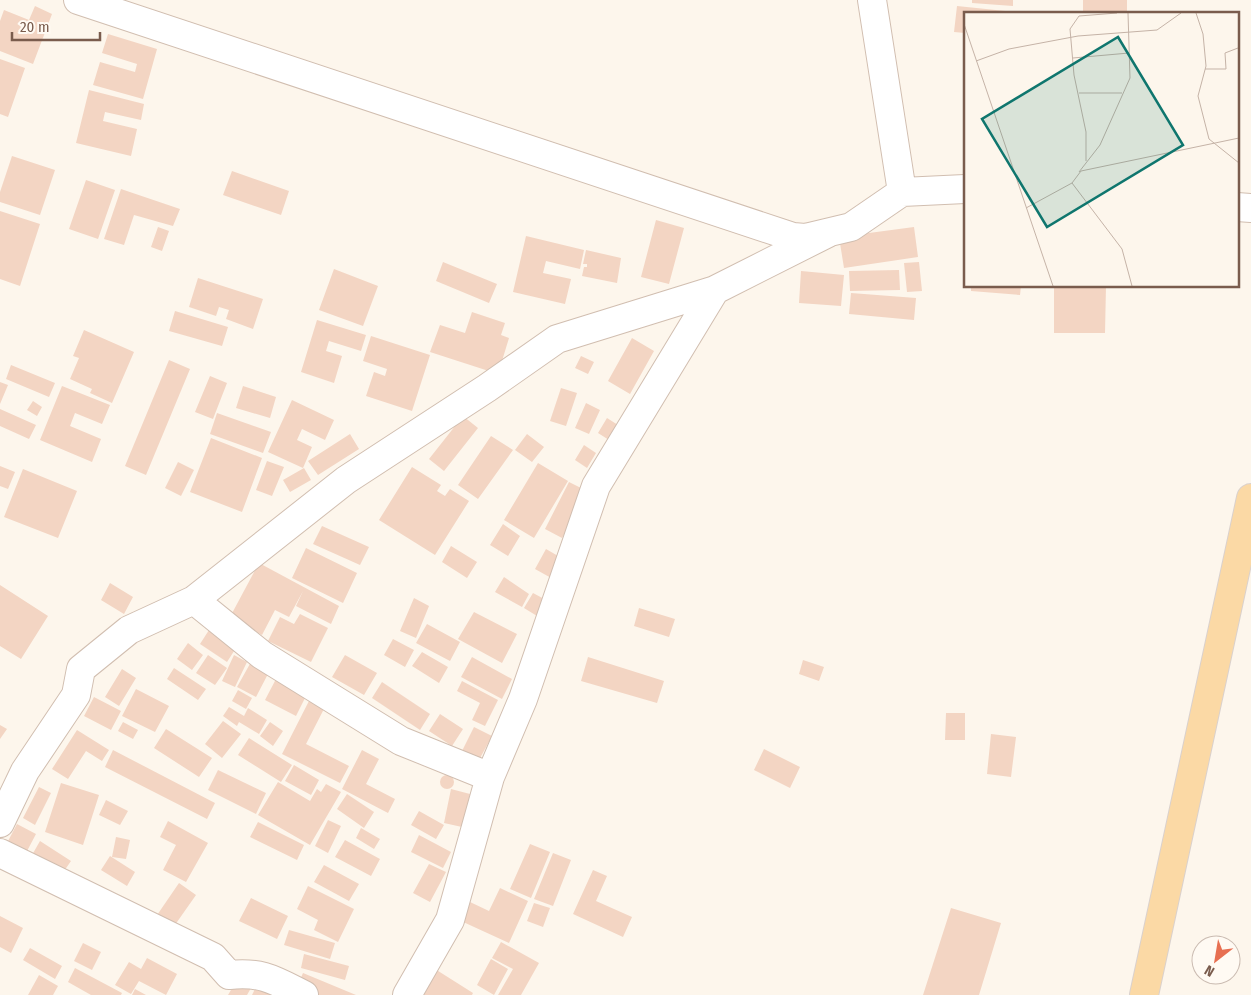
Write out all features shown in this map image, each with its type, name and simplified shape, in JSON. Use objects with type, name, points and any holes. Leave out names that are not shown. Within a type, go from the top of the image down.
[{"type":"main road","points":[[1144,995],[1251,498]]},
{"type":"street","points":[[78,0],[792,237],[805,238],[851,226],[902,192],[964,190]]},
{"type":"street","points":[[872,0],[902,192]]},
{"type":"street","points":[[1238,207],[1251,208]]},
{"type":"street","points":[[0,823],[25,771],[76,695],[81,669],[129,630],[194,600],[346,480],[487,388],[557,339],[715,290],[828,233]]},
{"type":"street","points":[[407,995],[450,920],[490,778],[524,699],[596,486],[715,290]]},
{"type":"street","points":[[194,600],[262,655],[401,741],[490,778]]},
{"type":"street","points":[[0,853],[213,957],[229,975],[249,973],[272,978],[304,995]]},
{"type":"building","points":[[972,0],[1013,0],[1013,6],[972,3]]},
{"type":"building","points":[[1083,0],[1127,0],[1127,12],[1083,12]]},
{"type":"building","points":[[35,6],[52,14],[33,64],[0,51],[0,21],[4,10],[29,20]]},
{"type":"building","points":[[957,6],[1015,12],[964,12],[964,33],[954,32]]},
{"type":"building","points":[[108,34],[157,49],[143,99],[93,85],[100,62],[135,72],[137,64],[102,53]]},
{"type":"building","points":[[0,59],[25,68],[8,117],[0,114]]},
{"type":"building","points":[[89,90],[144,104],[141,120],[105,112],[103,121],[137,129],[131,156],[76,143]]},
{"type":"building","points":[[12,156],[55,170],[40,215],[0,202],[0,192]]},
{"type":"building","points":[[232,171],[289,191],[281,215],[223,195]]},
{"type":"building","points":[[86,180],[115,190],[98,239],[69,229]]},
{"type":"building","points":[[121,189],[180,209],[173,226],[134,215],[124,245],[104,239]]},
{"type":"building","points":[[0,211],[40,224],[20,286],[0,279]]},
{"type":"building","points":[[656,220],[684,228],[669,284],[641,277]]},
{"type":"building","points":[[158,227],[169,231],[162,251],[151,247]]},
{"type":"building","points":[[914,227],[918,257],[844,268],[839,237]]},
{"type":"building","points":[[526,236],[584,250],[580,269],[546,261],[543,273],[571,279],[565,304],[513,292]]},
{"type":"building","points":[[586,250],[621,258],[617,283],[582,276],[584,267],[587,267],[587,264],[583,264]]},
{"type":"building","points":[[443,262],[497,284],[489,303],[436,281]]},
{"type":"building","points":[[919,262],[922,291],[907,292],[904,263]]},
{"type":"building","points":[[334,269],[378,286],[363,326],[319,310]]},
{"type":"building","points":[[899,270],[900,290],[850,291],[849,271]]},
{"type":"building","points":[[801,271],[844,275],[841,306],[799,303]]},
{"type":"building","points":[[198,278],[263,299],[253,329],[226,319],[229,310],[219,307],[216,316],[189,307]]},
{"type":"building","points":[[971,288],[1021,288],[1020,295],[971,291]]},
{"type":"building","points":[[1054,288],[1106,288],[1105,333],[1054,333]]},
{"type":"building","points":[[851,293],[916,298],[914,320],[849,314]]},
{"type":"building","points":[[175,311],[228,327],[222,346],[169,331]]},
{"type":"building","points":[[472,312],[505,323],[501,335],[509,338],[498,374],[430,352],[440,325],[465,333]]},
{"type":"building","points":[[317,320],[366,335],[361,351],[329,341],[326,351],[342,356],[334,383],[301,372]]},
{"type":"building","points":[[84,330],[134,352],[112,403],[90,393],[92,389],[70,379],[79,358],[73,356]]},
{"type":"building","points":[[371,336],[430,355],[412,411],[366,396],[374,372],[385,376],[387,369],[363,361]]},
{"type":"building","points":[[632,338],[654,351],[630,394],[608,381]]},
{"type":"building","points":[[581,356],[594,362],[588,374],[575,368]]},
{"type":"building","points":[[169,360],[190,369],[146,475],[125,466]]},
{"type":"building","points":[[11,365],[55,383],[49,397],[6,379]]},
{"type":"building","points":[[210,376],[227,383],[213,419],[195,412]]},
{"type":"building","points":[[0,382],[8,385],[0,404]]},
{"type":"building","points":[[62,386],[110,405],[102,424],[75,413],[70,426],[101,439],[92,462],[40,440]]},
{"type":"building","points":[[243,386],[276,397],[270,418],[236,408]]},
{"type":"building","points":[[561,388],[577,393],[566,426],[550,421]]},
{"type":"building","points":[[292,400],[334,420],[325,440],[302,429],[297,440],[312,447],[303,468],[268,452]]},
{"type":"building","points":[[33,401],[42,407],[37,416],[27,410]]},
{"type":"building","points":[[586,403],[600,410],[589,434],[575,428]]},
{"type":"building","points":[[0,409],[36,425],[29,439],[0,426]]},
{"type":"building","points":[[217,413],[271,432],[263,453],[210,434]]},
{"type":"building","points":[[463,416],[478,428],[444,471],[429,459]]},
{"type":"building","points":[[607,418],[618,425],[609,440],[598,433]]},
{"type":"building","points":[[350,434],[359,449],[318,475],[308,461]]},
{"type":"building","points":[[527,434],[544,447],[532,462],[515,450]]},
{"type":"building","points":[[491,436],[513,450],[478,499],[458,485]]},
{"type":"building","points":[[211,438],[262,458],[242,512],[190,492]]},
{"type":"building","points":[[584,445],[596,453],[587,468],[575,460]]},
{"type":"building","points":[[267,461],[284,467],[272,496],[256,490]]},
{"type":"building","points":[[178,462],[194,470],[181,496],[165,488]]},
{"type":"building","points":[[538,463],[568,481],[534,538],[504,520]]},
{"type":"building","points":[[0,466],[15,472],[8,489],[0,486]]},
{"type":"building","points":[[412,467],[441,485],[437,491],[445,496],[450,489],[469,501],[435,555],[379,520]]},
{"type":"building","points":[[304,468],[311,480],[290,492],[283,480]]},
{"type":"building","points":[[23,469],[77,491],[58,538],[4,517]]},
{"type":"building","points":[[569,482],[587,491],[562,538],[545,529]]},
{"type":"building","points":[[503,524],[520,536],[508,556],[490,545]]},
{"type":"building","points":[[322,526],[369,547],[360,565],[313,544]]},
{"type":"building","points":[[451,546],[477,562],[467,578],[442,562]]},
{"type":"building","points":[[306,548],[357,573],[343,603],[292,578]]},
{"type":"building","points":[[546,549],[565,560],[553,579],[535,569]]},
{"type":"building","points":[[259,563],[339,606],[331,624],[296,606],[303,591],[289,617],[275,610],[262,635],[230,617]]},
{"type":"building","points":[[504,577],[529,594],[522,607],[495,592]]},
{"type":"building","points":[[110,583],[133,597],[124,614],[101,600]]},
{"type":"building","points":[[0,585],[48,616],[21,659],[0,646]]},
{"type":"building","points":[[533,593],[546,600],[537,616],[524,608]]},
{"type":"building","points":[[414,598],[429,606],[416,638],[400,631]]},
{"type":"building","points":[[639,608],[675,619],[669,637],[634,626]]},
{"type":"building","points":[[474,612],[517,634],[502,663],[458,639]]},
{"type":"building","points":[[300,614],[328,628],[311,662],[268,641],[280,617],[294,624]]},
{"type":"building","points":[[427,624],[460,642],[450,661],[416,643]]},
{"type":"building","points":[[209,630],[236,648],[227,662],[200,644]]},
{"type":"building","points":[[393,639],[414,650],[405,667],[384,655]]},
{"type":"building","points":[[188,643],[203,655],[192,670],[177,659]]},
{"type":"building","points":[[422,652],[448,667],[439,683],[412,666]]},
{"type":"building","points":[[208,655],[227,668],[215,685],[196,673]]},
{"type":"building","points":[[234,655],[247,662],[235,687],[222,681]]},
{"type":"building","points":[[345,655],[377,673],[364,695],[332,677]]},
{"type":"building","points":[[472,657],[512,679],[502,699],[461,677]]},
{"type":"building","points":[[588,657],[664,681],[657,703],[581,681]]},
{"type":"building","points":[[803,660],[824,667],[819,681],[799,674]]},
{"type":"building","points":[[251,662],[269,672],[256,697],[237,687]]},
{"type":"building","points":[[174,668],[206,689],[198,700],[167,679]]},
{"type":"building","points":[[122,669],[136,678],[119,706],[105,697]]},
{"type":"building","points":[[276,679],[307,694],[296,716],[265,700]]},
{"type":"building","points":[[462,681],[498,700],[485,726],[472,720],[480,703],[457,691]]},
{"type":"building","points":[[382,682],[430,714],[420,730],[372,698]]},
{"type":"building","points":[[136,689],[169,706],[155,732],[122,716]]},
{"type":"building","points":[[238,690],[252,698],[246,709],[232,701]]},
{"type":"building","points":[[94,697],[121,711],[111,730],[84,716]]},
{"type":"building","points":[[311,697],[326,705],[306,744],[349,766],[340,783],[282,754]]},
{"type":"building","points":[[229,707],[244,716],[248,708],[267,720],[259,734],[239,722],[237,726],[223,716]]},
{"type":"building","points":[[946,713],[965,713],[965,740],[945,740]]},
{"type":"building","points":[[440,714],[463,729],[452,746],[429,731]]},
{"type":"building","points":[[223,721],[241,734],[222,758],[205,744]]},
{"type":"building","points":[[123,722],[138,730],[133,739],[118,731]]},
{"type":"building","points":[[270,722],[283,731],[273,746],[260,736]]},
{"type":"building","points":[[0,725],[7,729],[0,739]]},
{"type":"building","points":[[474,727],[492,736],[479,760],[462,751]]},
{"type":"building","points":[[166,729],[212,758],[199,777],[154,748]]},
{"type":"building","points":[[77,730],[109,750],[102,761],[86,751],[68,779],[52,769]]},
{"type":"building","points":[[991,734],[1016,737],[1011,777],[987,774]]},
{"type":"building","points":[[249,738],[292,765],[281,782],[238,755]]},
{"type":"building","points":[[764,749],[800,767],[790,788],[754,770]]},
{"type":"building","points":[[113,750],[215,803],[207,819],[105,767]]},
{"type":"building","points":[[362,750],[379,759],[366,784],[395,799],[388,813],[342,789]]},
{"type":"building","points":[[294,765],[319,780],[311,795],[285,781]]},
{"type":"building","points":[[218,770],[266,793],[256,814],[208,790]]},
{"type":"building","points":[[444,775],[450,775],[454,782],[450,789],[444,789],[440,785],[440,779]]},
{"type":"building","points":[[278,782],[310,801],[317,789],[321,792],[326,784],[341,792],[310,845],[258,815]]},
{"type":"building","points":[[61,783],[99,795],[83,845],[45,832]]},
{"type":"building","points":[[39,787],[51,793],[35,825],[23,818]]},
{"type":"building","points":[[451,789],[470,794],[462,827],[444,823]]},
{"type":"building","points":[[347,794],[374,812],[364,828],[337,809]]},
{"type":"building","points":[[106,800],[128,811],[120,825],[99,815]]},
{"type":"building","points":[[419,811],[444,825],[436,839],[411,825]]},
{"type":"building","points":[[328,820],[341,826],[328,853],[315,846]]},
{"type":"building","points":[[168,821],[208,843],[186,882],[163,870],[176,845],[160,837]]},
{"type":"building","points":[[258,822],[304,845],[297,860],[250,837]]},
{"type":"building","points":[[17,824],[36,834],[26,853],[7,843]]},
{"type":"building","points":[[361,828],[380,839],[374,849],[356,838]]},
{"type":"building","points":[[419,835],[451,852],[443,868],[411,852]]},
{"type":"building","points":[[116,837],[130,840],[126,859],[112,857]]},
{"type":"building","points":[[345,840],[380,859],[371,876],[335,857]]},
{"type":"building","points":[[40,841],[71,861],[62,874],[32,855]]},
{"type":"building","points":[[530,844],[550,852],[531,898],[510,889]]},
{"type":"building","points":[[553,853],[571,860],[553,906],[534,899]]},
{"type":"building","points":[[110,856],[135,872],[127,886],[101,870]]},
{"type":"building","points":[[429,864],[446,872],[430,902],[413,893]]},
{"type":"building","points":[[324,865],[359,884],[349,901],[314,882]]},
{"type":"building","points":[[593,870],[607,876],[596,901],[632,917],[623,937],[573,914]]},
{"type":"building","points":[[179,883],[196,895],[170,932],[153,921]]},
{"type":"building","points":[[308,886],[354,909],[338,942],[314,930],[318,920],[297,909]]},
{"type":"building","points":[[500,888],[528,901],[509,943],[461,921],[470,902],[489,911]]},
{"type":"building","points":[[251,898],[288,916],[277,939],[239,921]]},
{"type":"building","points":[[534,903],[550,908],[543,927],[527,921]]},
{"type":"building","points":[[951,908],[1001,923],[979,995],[923,995]]},
{"type":"building","points":[[0,916],[23,928],[11,953],[0,947]]},
{"type":"building","points":[[289,930],[335,943],[330,959],[284,945]]},
{"type":"building","points":[[501,942],[539,963],[521,995],[498,995],[513,969],[492,958]]},
{"type":"building","points":[[83,943],[101,952],[92,970],[74,961]]},
{"type":"building","points":[[30,948],[62,966],[55,979],[23,960]]},
{"type":"building","points":[[304,954],[349,966],[345,980],[301,968]]},
{"type":"building","points":[[147,958],[177,974],[166,995],[139,981],[131,994],[115,985],[129,962],[141,969]]},
{"type":"building","points":[[491,959],[508,969],[494,995],[477,985]]},
{"type":"building","points":[[75,968],[122,993],[121,995],[91,995],[68,982]]},
{"type":"building","points":[[435,969],[473,993],[472,995],[419,995]]},
{"type":"building","points":[[303,973],[356,995],[312,995],[296,989]]},
{"type":"building","points":[[39,975],[58,986],[53,995],[28,995]]},
{"type":"building","points":[[237,980],[251,988],[247,995],[228,995]]},
{"type":"building","points":[[257,985],[272,992],[271,995],[252,995]]},
{"type":"building","points":[[135,989],[146,995],[132,995]]}]
